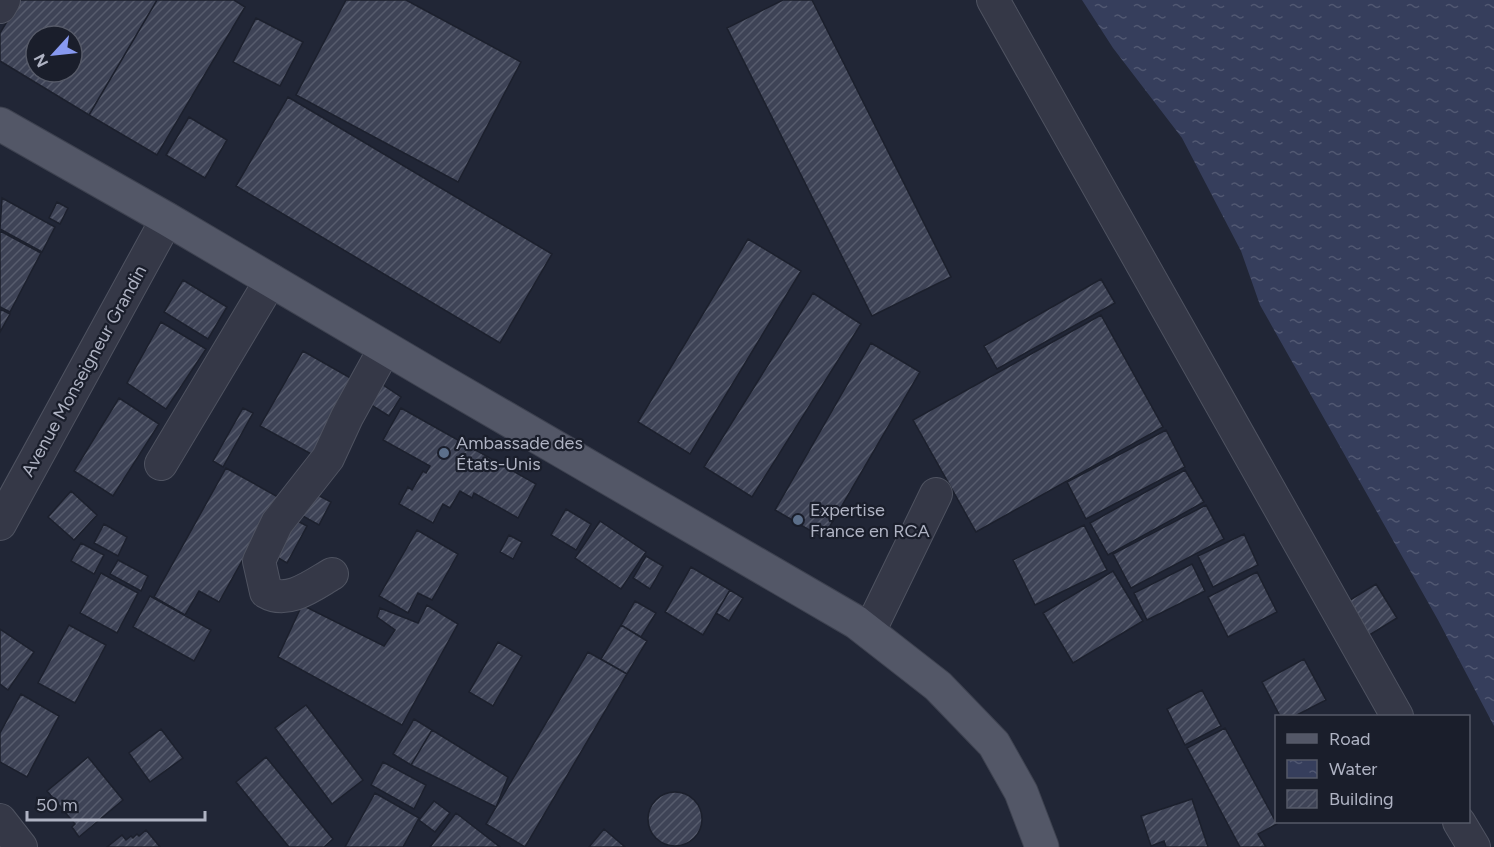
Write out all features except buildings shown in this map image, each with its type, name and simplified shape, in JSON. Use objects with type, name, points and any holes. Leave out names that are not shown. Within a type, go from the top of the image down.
[{"type":"main road","points":[[0,124],[167,219],[856,622],[938,686],[994,744],[1021,792],[1041,847]]},
{"type":"street","points":[[0,7],[4,0]]},
{"type":"street","points":[[993,0],[1395,715]]},
{"type":"street","name":"Avenue Monseigneur Grandin","points":[[0,524],[167,219]]},
{"type":"street","points":[[161,464],[271,280]]},
{"type":"street","points":[[332,574],[296,594],[275,597],[266,592],[259,561],[277,523],[328,458],[347,417],[386,348]]},
{"type":"street","points":[[869,632],[936,494]]},
{"type":"street","points":[[0,820],[21,847]]},
{"type":"street","points":[[1460,823],[1474,847]]},
{"type":"water","points":[[1082,0],[1494,0],[1494,726],[1438,620],[1260,305],[1241,251],[1182,138],[1113,48]]},
{"type":"place","name":"Ambassade des États-Unis","points":[[444,453]]},
{"type":"place","name":"Expertise France en RCA","points":[[798,520]]}]
